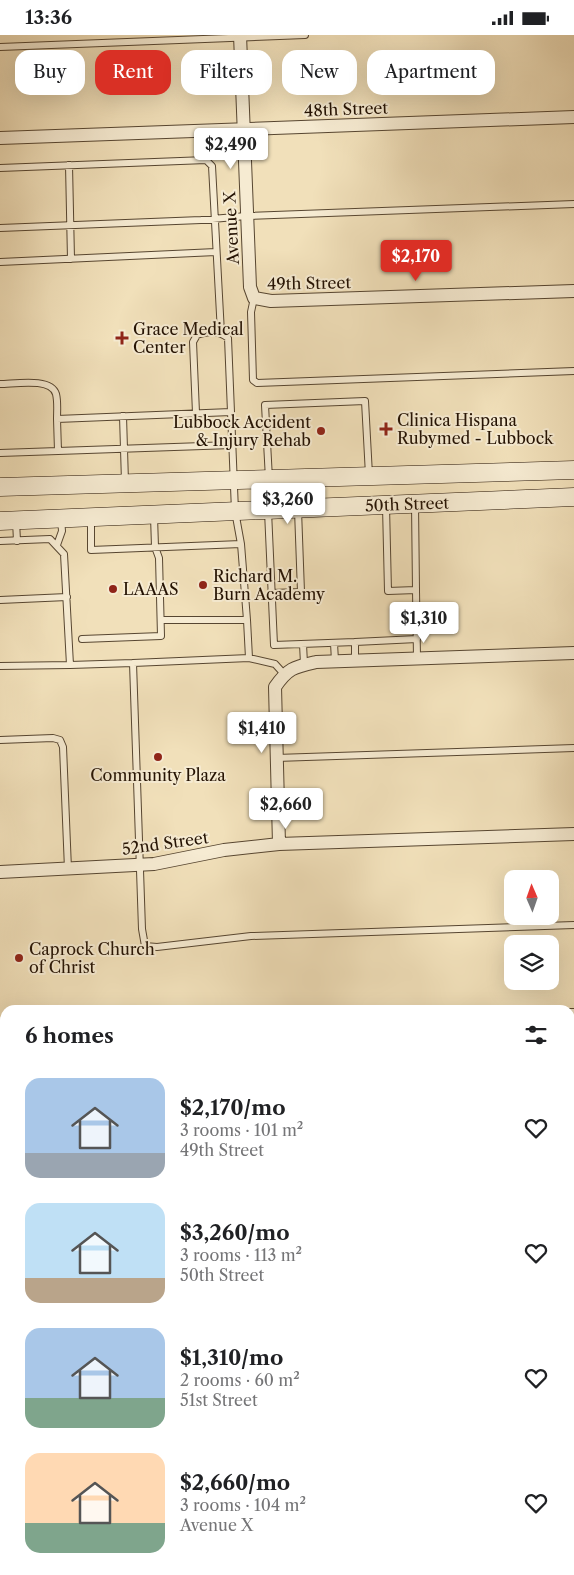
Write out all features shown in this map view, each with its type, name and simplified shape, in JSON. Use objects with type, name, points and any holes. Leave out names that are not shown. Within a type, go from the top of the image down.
[{"type":"main road","name":"50th Street","points":[[0,487],[574,470]]},
{"type":"main road","name":"50th Street","points":[[8,520],[574,497]]},
{"type":"street","name":"Avenue X","points":[[240,36],[246,216],[250,287],[254,298]]},
{"type":"street","name":"48th Street","points":[[0,138],[574,117]]},
{"type":"street","name":"49th Street","points":[[254,298],[272,301],[574,291]]},
{"type":"street","points":[[279,844],[275,687],[284,674],[304,664],[316,662],[574,653]]},
{"type":"street","name":"52nd Street","points":[[0,872],[154,864],[224,850],[279,844],[574,834]]},
{"type":"lane","points":[[0,47],[240,36],[305,35]]},
{"type":"lane","points":[[0,168],[206,160],[212,166],[221,333]]},
{"type":"lane","points":[[69,165],[71,259]]},
{"type":"lane","points":[[0,228],[246,216],[574,204]]},
{"type":"lane","points":[[0,263],[216,251]]},
{"type":"lane","points":[[254,298],[251,312],[253,380],[257,383],[574,371]]},
{"type":"lane","points":[[196,413],[193,342],[197,335],[207,332],[221,333],[228,338],[234,511],[241,545],[248,620],[249,659]]},
{"type":"lane","points":[[0,384],[42,383],[51,386],[56,393],[58,451]]},
{"type":"lane","points":[[269,480],[265,405],[365,401],[369,477]]},
{"type":"lane","points":[[57,419],[231,412]]},
{"type":"lane","points":[[123,416],[126,483]]},
{"type":"lane","points":[[0,453],[232,445]]},
{"type":"lane","points":[[415,504],[417,658]]},
{"type":"lane","points":[[386,505],[388,591],[416,591]]},
{"type":"lane","points":[[272,593],[301,592],[298,509]]},
{"type":"lane","points":[[268,510],[274,645],[417,639]]},
{"type":"lane","points":[[82,639],[161,636],[160,558],[155,547],[154,515]]},
{"type":"lane","points":[[57,545],[62,531],[61,518]]},
{"type":"lane","points":[[91,518],[92,549],[241,545]]},
{"type":"lane","points":[[8,520],[17,541]]},
{"type":"lane","points":[[0,541],[50,539],[64,554],[70,665]]},
{"type":"lane","points":[[0,600],[67,597]]},
{"type":"lane","points":[[161,619],[248,620]]},
{"type":"lane","points":[[354,642],[355,660]]},
{"type":"lane","points":[[334,643],[335,661]]},
{"type":"lane","points":[[303,644],[304,664]]},
{"type":"lane","points":[[0,666],[249,659],[275,665],[284,674]]},
{"type":"lane","points":[[133,663],[142,929],[146,946],[157,947],[251,936],[574,925]]},
{"type":"lane","points":[[0,740],[53,738],[60,740],[63,747],[68,869]]},
{"type":"lane","points":[[276,758],[574,748]]},
{"type":"place","name":"Grace Medical Center","points":[[122,338]]},
{"type":"place","name":"Clinica Hispana Rubymed - Lubbock","points":[[386,429]]},
{"type":"place","name":"Lubbock Accident & Injury Rehab","points":[[321,431]]},
{"type":"place","name":"Richard M. Burn Academy","points":[[203,585]]},
{"type":"place","name":"LAAAS","points":[[113,589]]},
{"type":"place","name":"Community Plaza","points":[[158,757]]},
{"type":"place","name":"Caprock Church of Christ","points":[[19,958]]}]
